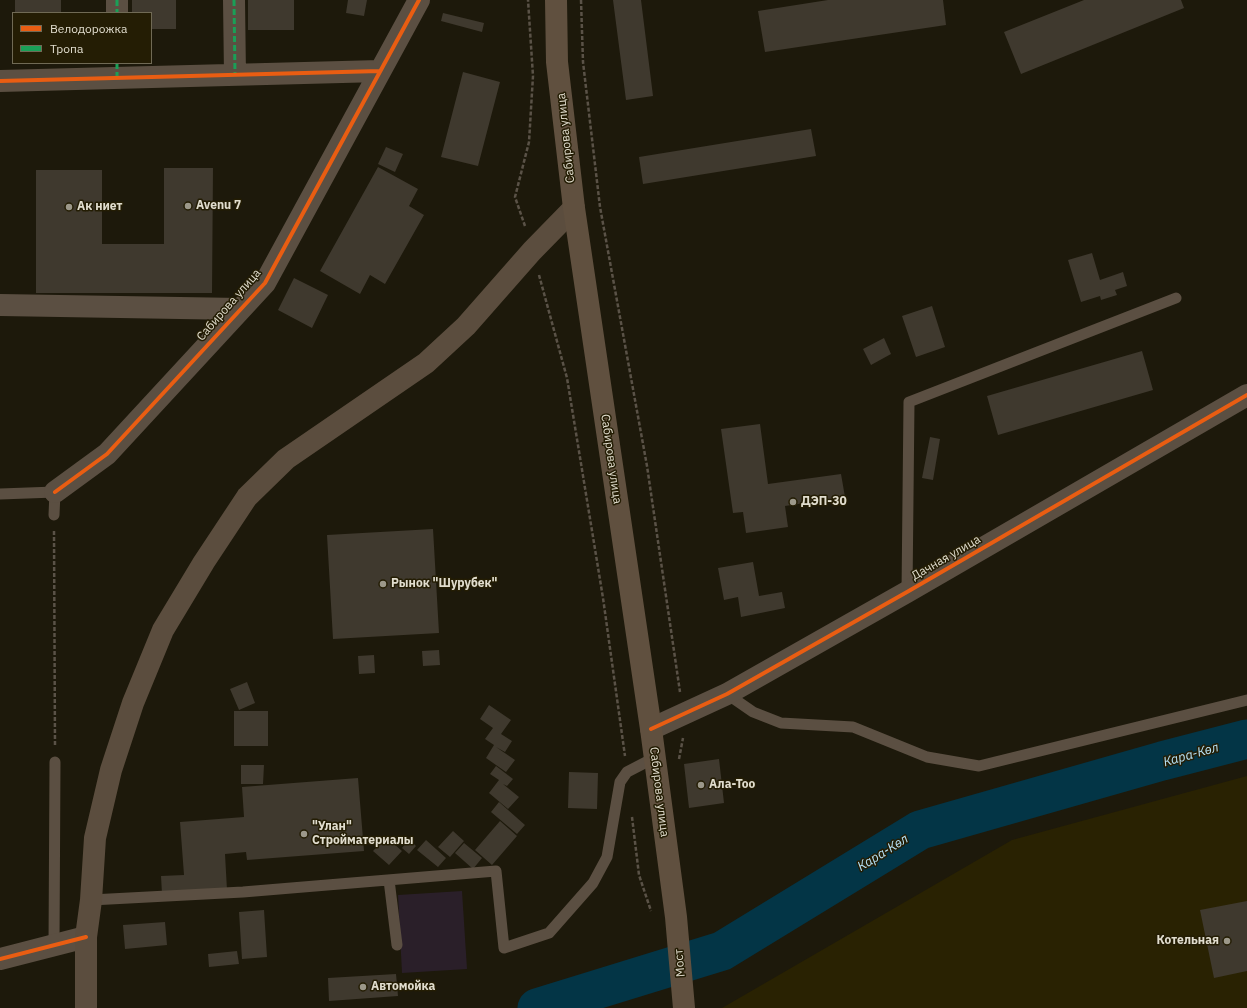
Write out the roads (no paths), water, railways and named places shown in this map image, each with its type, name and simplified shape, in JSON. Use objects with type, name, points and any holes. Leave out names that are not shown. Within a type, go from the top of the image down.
[{"type":"highway","name":"Сабирова улица","points":[[556,0],[557,62],[574,208],[651,729],[676,917]]},
{"type":"highway","name":"Мост","points":[[676,917],[684,1008]]},
{"type":"main road","points":[[86,998],[86,937],[95,838],[111,770],[133,703],[164,630],[204,562],[247,496],[286,459],[426,363],[466,326],[532,251],[574,208]]},
{"type":"street","points":[[117,0],[117,12]]},
{"type":"street","points":[[234,0],[235,75]]},
{"type":"street","name":"Сабирова улица","points":[[55,492],[107,454],[265,282],[418,0]]},
{"type":"street","points":[[0,81],[117,71],[235,75],[380,71]]},
{"type":"street","name":"Сабирова улица","points":[[0,305],[240,309]]},
{"type":"street","name":"Дачная улица","points":[[651,729],[727,694],[1247,396]]},
{"type":"street","points":[[0,959],[86,937]]},
{"type":"lane","points":[[907,592],[909,402],[1176,298]]},
{"type":"lane","points":[[0,494],[55,492],[54,515]]},
{"type":"lane","points":[[727,694],[753,712],[782,723],[853,727],[927,757],[979,766],[1247,700]]},
{"type":"lane","points":[[90,900],[243,892],[496,871],[504,948],[549,933],[593,883],[606,857],[620,782],[627,772],[654,758]]},
{"type":"lane","points":[[54,945],[55,762]]},
{"type":"lane","points":[[389,880],[397,945]]},
{"type":"waterway","name":"Кара-Көл","points":[[537,1008],[722,951],[920,830],[1162,761],[1247,739]]},
{"type":"place","name":"Avenu 7","points":[[188,206]]},
{"type":"place","name":"Ак ниет","points":[[69,207]]},
{"type":"place","name":"ДЭП-30","points":[[793,502]]},
{"type":"place","name":"Рынок \"Шурубек\"","points":[[383,584]]},
{"type":"place","name":"Ала-Тоо","points":[[701,785]]},
{"type":"place","name":"\"Улан\" Стройматериалы","points":[[304,834]]},
{"type":"place","name":"Котельная","points":[[1227,941]]},
{"type":"place","name":"Автомойка","points":[[363,987]]}]
